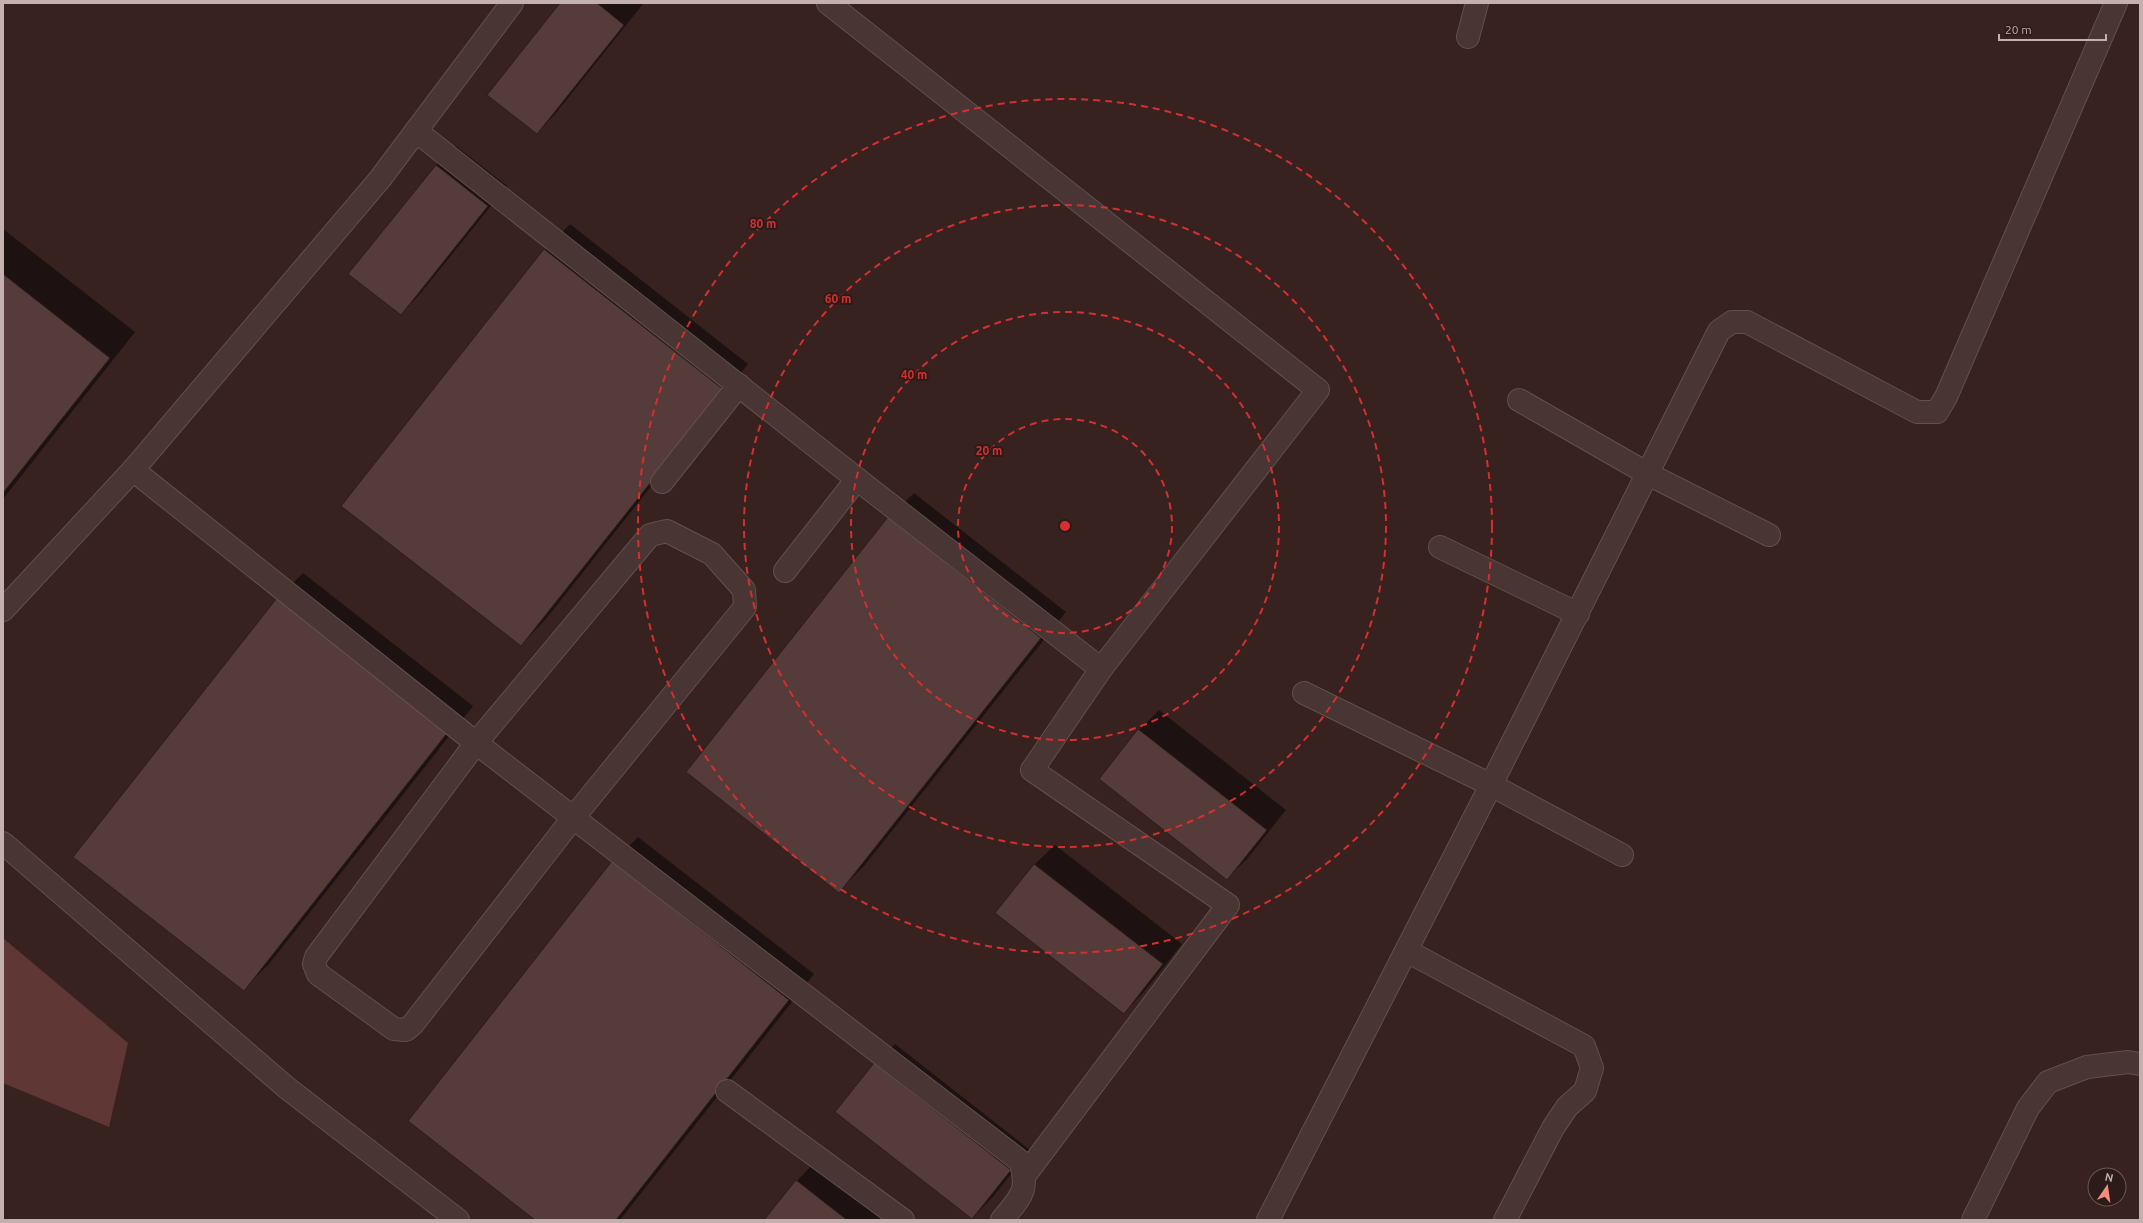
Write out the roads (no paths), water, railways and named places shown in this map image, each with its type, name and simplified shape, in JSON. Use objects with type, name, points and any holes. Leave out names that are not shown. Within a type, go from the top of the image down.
[{"type":"street","points":[[3,610],[133,470],[380,179],[512,3]]},
{"type":"street","points":[[828,3],[1318,390],[1101,669],[1032,770],[1228,905],[1024,1175]]},
{"type":"street","points":[[1468,37],[1477,3]]},
{"type":"street","points":[[1268,1220],[1407,951],[1578,614],[1719,331],[1732,322],[1747,322],[1917,412],[1937,412],[1946,397],[2116,3]]},
{"type":"street","points":[[416,131],[857,479],[1101,669]]},
{"type":"street","points":[[662,482],[739,385]]},
{"type":"street","points":[[1519,400],[1648,474],[1769,535]]},
{"type":"street","points":[[133,470],[476,743],[1020,1160],[1024,1175],[1024,1192],[1002,1220]]},
{"type":"street","points":[[785,571],[857,479]]},
{"type":"street","points":[[667,531],[712,554],[744,590],[745,607],[574,818],[414,1024],[406,1030],[394,1029],[318,974],[314,964],[316,957],[476,743],[650,535],[667,531]]},
{"type":"street","points":[[1440,546],[1578,614]]},
{"type":"street","points":[[1304,693],[1491,785],[1622,855]]},
{"type":"street","points":[[3,843],[287,1088],[458,1220]]},
{"type":"street","points":[[1407,951],[1584,1046],[1592,1068],[1585,1092],[1567,1107],[1553,1128],[1506,1220]]},
{"type":"street","points":[[1974,1220],[2028,1108],[2048,1082],[2087,1067],[2128,1062],[2140,1064]]},
{"type":"street","points":[[727,1091],[903,1220]]}]
